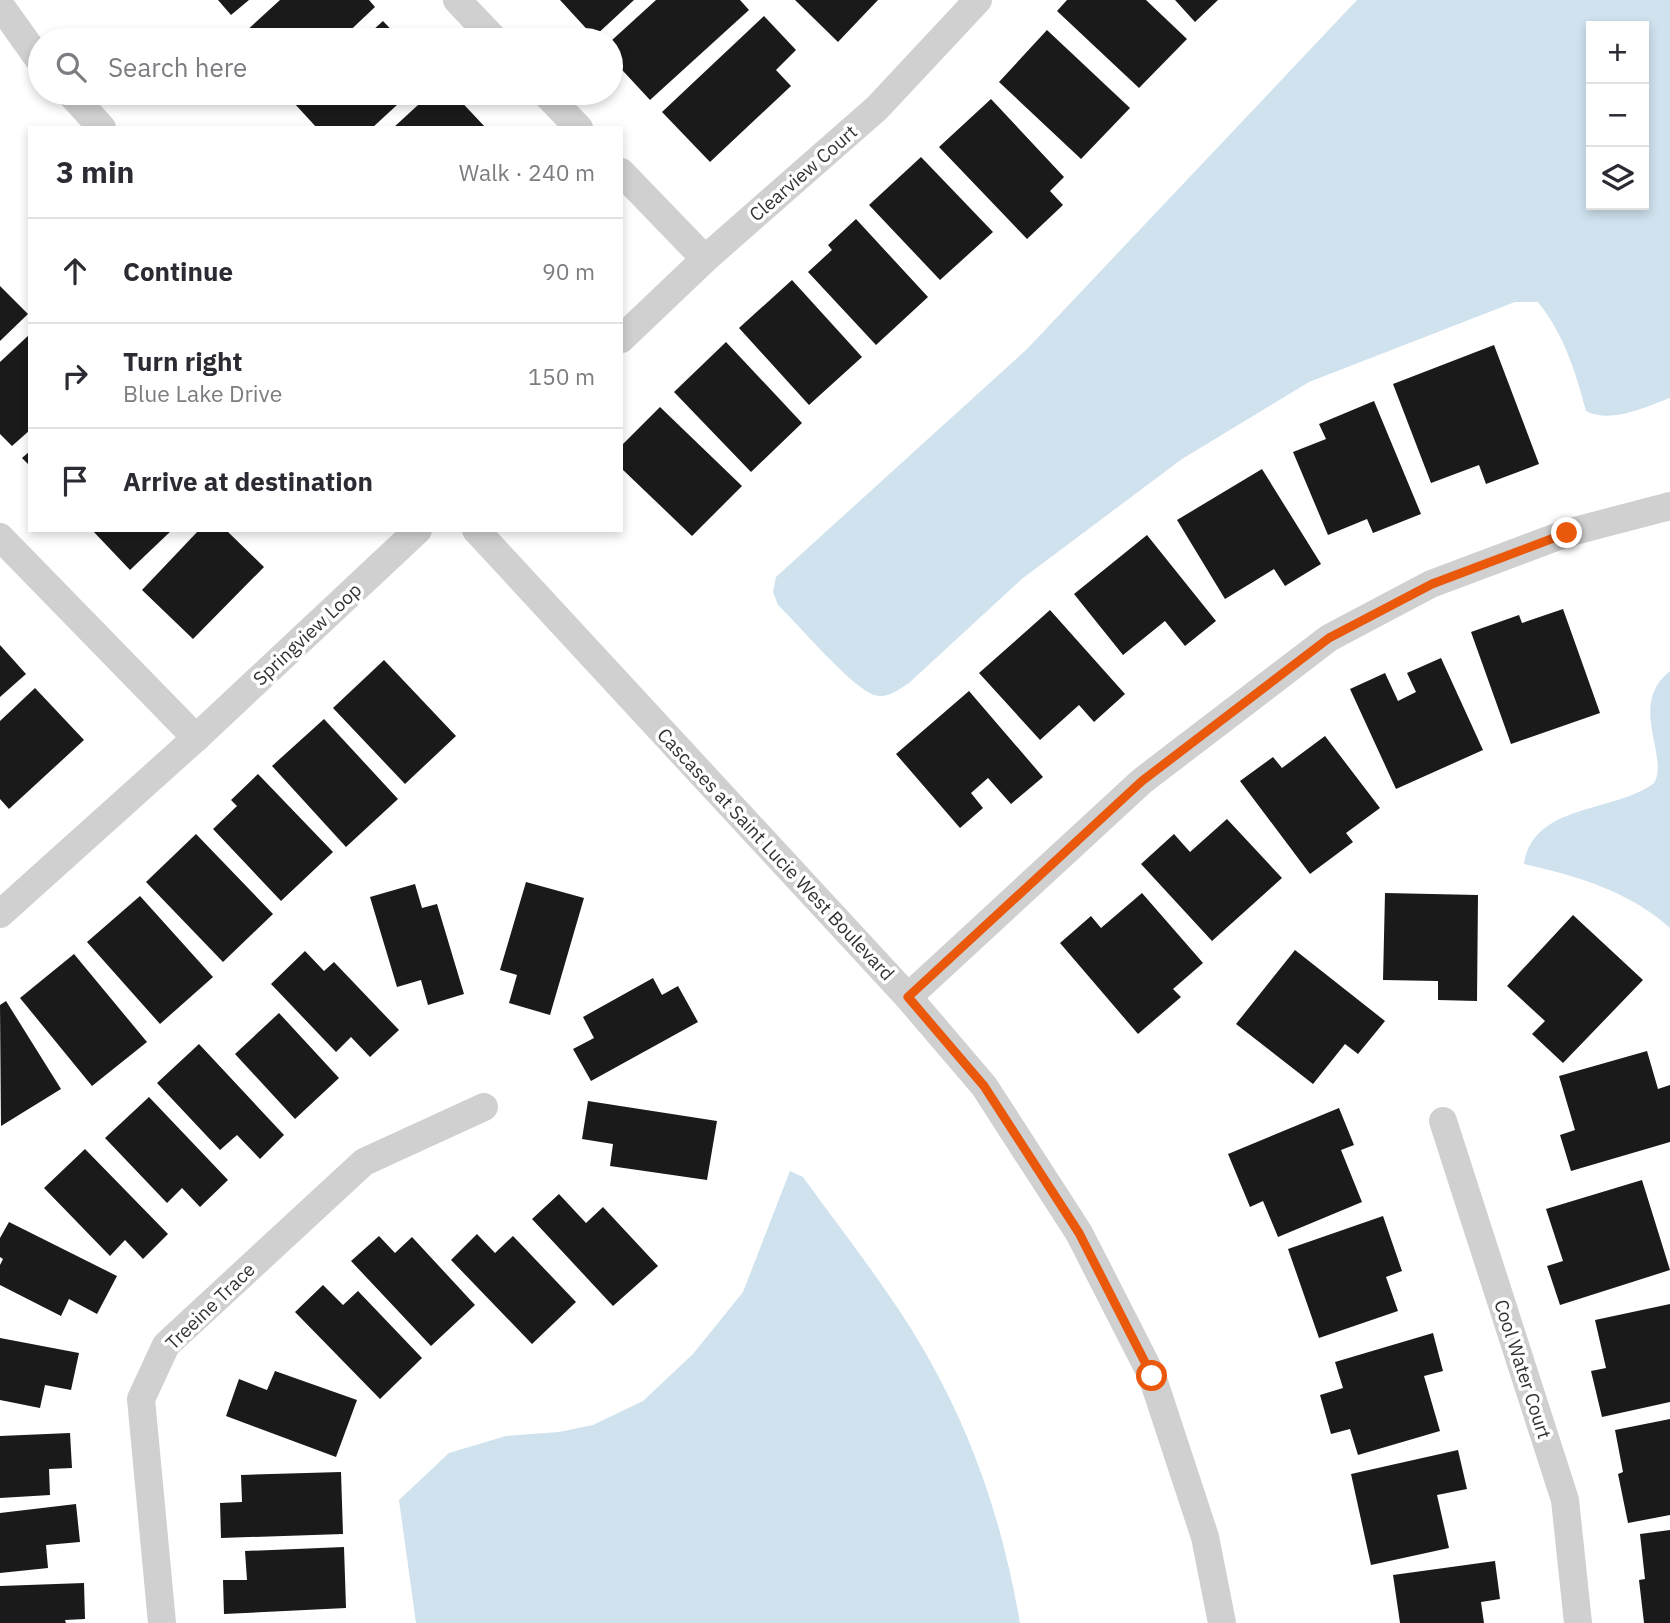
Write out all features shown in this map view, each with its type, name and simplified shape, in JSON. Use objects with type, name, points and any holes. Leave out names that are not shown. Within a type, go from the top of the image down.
[{"type":"street","points":[[457,0],[484,28]]},
{"type":"street","name":"Clearview Court","points":[[623,337],[705,260],[877,108],[978,0]]},
{"type":"street","points":[[0,5],[28,44]]},
{"type":"street","points":[[80,105],[100,126]]},
{"type":"street","points":[[557,105],[577,126]]},
{"type":"street","points":[[623,174],[705,260]]},
{"type":"street","points":[[908,997],[1142,781],[1329,638],[1432,584],[1567,533],[1670,506]]},
{"type":"street","name":"Springview Loop","points":[[0,914],[196,738],[416,532]]},
{"type":"street","name":"Cascases at Saint Lucie West Boulevard","points":[[478,532],[908,997],[984,1086],[1072,1222],[1152,1376],[1205,1537],[1222,1623]]},
{"type":"street","points":[[0,537],[196,738]]},
{"type":"street","name":"Treeine Trace","points":[[162,1623],[141,1399],[166,1345],[364,1161],[484,1107]]},
{"type":"street","name":"Cool Water Court","points":[[1443,1121],[1476,1229],[1520,1352],[1564,1500],[1578,1623]]},
{"type":"water","points":[[1357,0],[1670,0],[1670,398],[1617,415],[1596,415],[1586,411],[1568,354],[1547,314],[1538,302],[1515,302],[1309,382],[1182,459],[1023,578],[909,683],[888,695],[874,695],[852,680],[778,605],[773,592],[776,577],[1027,349]]},
{"type":"water","points":[[1670,671],[1670,928],[1637,904],[1602,887],[1524,864],[1531,844],[1543,830],[1559,819],[1638,793],[1654,783],[1658,772],[1650,714],[1652,699],[1658,684]]},
{"type":"water","points":[[790,1171],[803,1177],[866,1263],[911,1329],[943,1385],[973,1450],[996,1517],[1020,1623],[416,1623],[399,1500],[449,1453],[506,1436],[559,1432],[593,1425],[643,1401],[693,1354],[743,1292]]},
{"type":"building","points":[[218,0],[249,0],[231,15]]},
{"type":"building","points":[[280,0],[369,0],[375,7],[353,28],[249,28]]},
{"type":"building","points":[[560,0],[634,0],[604,28],[586,28]]},
{"type":"building","points":[[656,0],[740,0],[749,10],[650,100],[623,71],[623,30]]},
{"type":"building","points":[[795,0],[878,0],[838,42]]},
{"type":"building","points":[[1067,0],[1146,0],[1187,39],[1139,88],[1057,11]]},
{"type":"building","points":[[1175,0],[1218,0],[1195,22]]},
{"type":"building","points":[[764,16],[796,50],[776,70],[791,86],[710,162],[662,112]]},
{"type":"building","points":[[383,21],[390,28],[375,28]]},
{"type":"building","points":[[1047,30],[1130,108],[1081,159],[999,82]]},
{"type":"building","points":[[991,99],[1064,177],[1050,191],[1063,205],[1027,239],[939,147]]},
{"type":"building","points":[[296,105],[397,105],[374,126],[315,126]]},
{"type":"building","points":[[418,105],[464,105],[484,126],[395,126]]},
{"type":"building","points":[[921,157],[993,232],[940,280],[869,205]]},
{"type":"building","points":[[856,219],[928,297],[876,345],[808,272],[832,250],[828,245]]},
{"type":"building","points":[[792,280],[862,357],[809,405],[739,328]]},
{"type":"building","points":[[0,286],[28,314],[0,341]]},
{"type":"building","points":[[28,336],[28,432],[12,446],[0,434],[0,362]]},
{"type":"building","points":[[726,342],[802,423],[751,472],[674,392]]},
{"type":"building","points":[[1494,345],[1539,464],[1486,484],[1479,465],[1431,483],[1393,384]]},
{"type":"building","points":[[1374,401],[1421,514],[1373,533],[1367,519],[1328,535],[1293,452],[1326,439],[1319,424]]},
{"type":"building","points":[[660,407],[742,486],[692,536],[623,470],[623,444]]},
{"type":"building","points":[[28,453],[28,464],[22,458]]},
{"type":"building","points":[[1262,469],[1321,564],[1285,586],[1274,569],[1225,599],[1177,520]]},
{"type":"building","points":[[94,532],[170,532],[130,570]]},
{"type":"building","points":[[197,532],[228,532],[264,567],[193,639],[142,590]]},
{"type":"building","points":[[1147,535],[1216,621],[1185,646],[1165,621],[1123,655],[1074,594]]},
{"type":"building","points":[[1563,609],[1600,713],[1511,744],[1471,632],[1519,615],[1522,623]]},
{"type":"building","points":[[1050,610],[1125,694],[1094,722],[1079,705],[1040,740],[979,673]]},
{"type":"building","points":[[0,645],[26,674],[0,697]]},
{"type":"building","points":[[1441,658],[1483,750],[1396,789],[1350,689],[1385,673],[1398,701],[1416,692],[1407,673]]},
{"type":"building","points":[[384,660],[456,736],[405,784],[333,708]]},
{"type":"building","points":[[35,688],[84,740],[9,809],[0,799],[0,721]]},
{"type":"building","points":[[969,691],[1043,777],[1011,804],[988,778],[971,793],[983,808],[960,828],[896,754]]},
{"type":"building","points":[[324,719],[398,799],[346,847],[272,766]]},
{"type":"building","points":[[1325,736],[1380,808],[1346,833],[1353,842],[1310,874],[1240,781],[1273,757],[1282,768]]},
{"type":"building","points":[[258,774],[333,852],[281,901],[213,829],[237,806],[231,800]]},
{"type":"building","points":[[1227,819],[1282,878],[1212,941],[1141,864],[1174,834],[1190,852]]},
{"type":"building","points":[[196,834],[273,914],[223,962],[146,882]]},
{"type":"building","points":[[526,882],[584,898],[550,1015],[509,1003],[517,975],[500,970]]},
{"type":"building","points":[[415,884],[422,908],[437,904],[464,994],[428,1005],[421,980],[397,987],[370,897]]},
{"type":"building","points":[[1142,893],[1203,963],[1173,989],[1181,997],[1138,1034],[1060,943],[1091,916],[1101,928]]},
{"type":"building","points":[[1385,893],[1478,895],[1477,1001],[1438,1000],[1438,981],[1383,980]]},
{"type":"building","points":[[140,896],[213,977],[160,1024],[87,942]]},
{"type":"building","points":[[1573,915],[1643,980],[1563,1063],[1532,1034],[1545,1021],[1507,986]]},
{"type":"building","points":[[1295,950],[1385,1021],[1358,1054],[1345,1044],[1313,1084],[1236,1024]]},
{"type":"building","points":[[305,951],[324,971],[334,962],[399,1030],[370,1057],[351,1037],[336,1052],[271,984]]},
{"type":"building","points":[[74,954],[147,1042],[92,1086],[20,998]]},
{"type":"building","points":[[653,978],[662,995],[678,986],[698,1022],[591,1081],[573,1049],[594,1038],[583,1017]]},
{"type":"building","points":[[6,1001],[61,1089],[1,1126],[0,1005]]},
{"type":"building","points":[[279,1013],[339,1078],[295,1119],[235,1054]]},
{"type":"building","points":[[199,1044],[284,1135],[260,1159],[237,1135],[220,1150],[157,1083]]},
{"type":"building","points":[[1647,1051],[1658,1089],[1670,1085],[1670,1142],[1571,1171],[1560,1135],[1575,1130],[1559,1076]]},
{"type":"building","points":[[149,1097],[228,1180],[200,1207],[182,1188],[167,1203],[105,1138]]},
{"type":"building","points":[[588,1101],[717,1121],[707,1180],[610,1166],[613,1144],[582,1139]]},
{"type":"building","points":[[1339,1108],[1354,1145],[1341,1150],[1362,1202],[1278,1237],[1263,1201],[1250,1207],[1228,1154]]},
{"type":"building","points":[[85,1149],[168,1234],[143,1259],[125,1240],[110,1256],[44,1188]]},
{"type":"building","points":[[1642,1180],[1670,1270],[1560,1305],[1547,1266],[1563,1261],[1546,1209]]},
{"type":"building","points":[[559,1194],[586,1223],[603,1207],[658,1266],[613,1306],[532,1219]]},
{"type":"building","points":[[1383,1216],[1402,1271],[1386,1277],[1398,1311],[1319,1338],[1288,1249]]},
{"type":"building","points":[[9,1222],[117,1276],[97,1314],[69,1299],[61,1316],[0,1285],[0,1265],[3,1259],[0,1257],[0,1238]]},
{"type":"building","points":[[477,1234],[495,1253],[513,1236],[576,1302],[532,1344],[451,1260]]},
{"type":"building","points":[[379,1236],[395,1253],[412,1237],[475,1305],[431,1346],[351,1261]]},
{"type":"building","points":[[323,1285],[343,1305],[358,1291],[422,1358],[380,1399],[295,1312]]},
{"type":"building","points":[[1670,1304],[1670,1402],[1602,1417],[1591,1371],[1606,1368],[1595,1320]]},
{"type":"building","points":[[1433,1333],[1443,1371],[1424,1376],[1440,1431],[1358,1455],[1350,1429],[1331,1434],[1320,1395],[1343,1388],[1335,1362]]},
{"type":"building","points":[[0,1338],[79,1353],[71,1390],[45,1385],[40,1408],[0,1400]]},
{"type":"building","points":[[275,1371],[357,1400],[336,1457],[226,1416],[239,1379],[267,1390]]},
{"type":"building","points":[[1670,1419],[1670,1515],[1628,1523],[1618,1474],[1623,1472],[1615,1430]]},
{"type":"building","points":[[70,1433],[72,1468],[49,1469],[50,1495],[0,1498],[0,1436]]},
{"type":"building","points":[[1458,1450],[1467,1489],[1437,1495],[1449,1548],[1371,1565],[1351,1474]]},
{"type":"building","points":[[341,1472],[343,1534],[221,1538],[220,1503],[242,1502],[241,1475]]},
{"type":"building","points":[[76,1504],[80,1542],[46,1545],[48,1568],[0,1573],[0,1513]]},
{"type":"building","points":[[1670,1530],[1670,1623],[1644,1623],[1639,1580],[1645,1579],[1640,1534]]},
{"type":"building","points":[[344,1547],[346,1608],[224,1614],[223,1580],[247,1580],[245,1551]]},
{"type":"building","points":[[1495,1561],[1500,1599],[1481,1602],[1484,1623],[1400,1623],[1393,1575]]},
{"type":"building","points":[[84,1583],[85,1619],[65,1620],[66,1623],[0,1623],[0,1586]]},
{"type":"route","points":[[1152,1376],[1079,1233],[984,1086],[908,997],[1142,781],[1329,638],[1432,584],[1567,533]]}]
